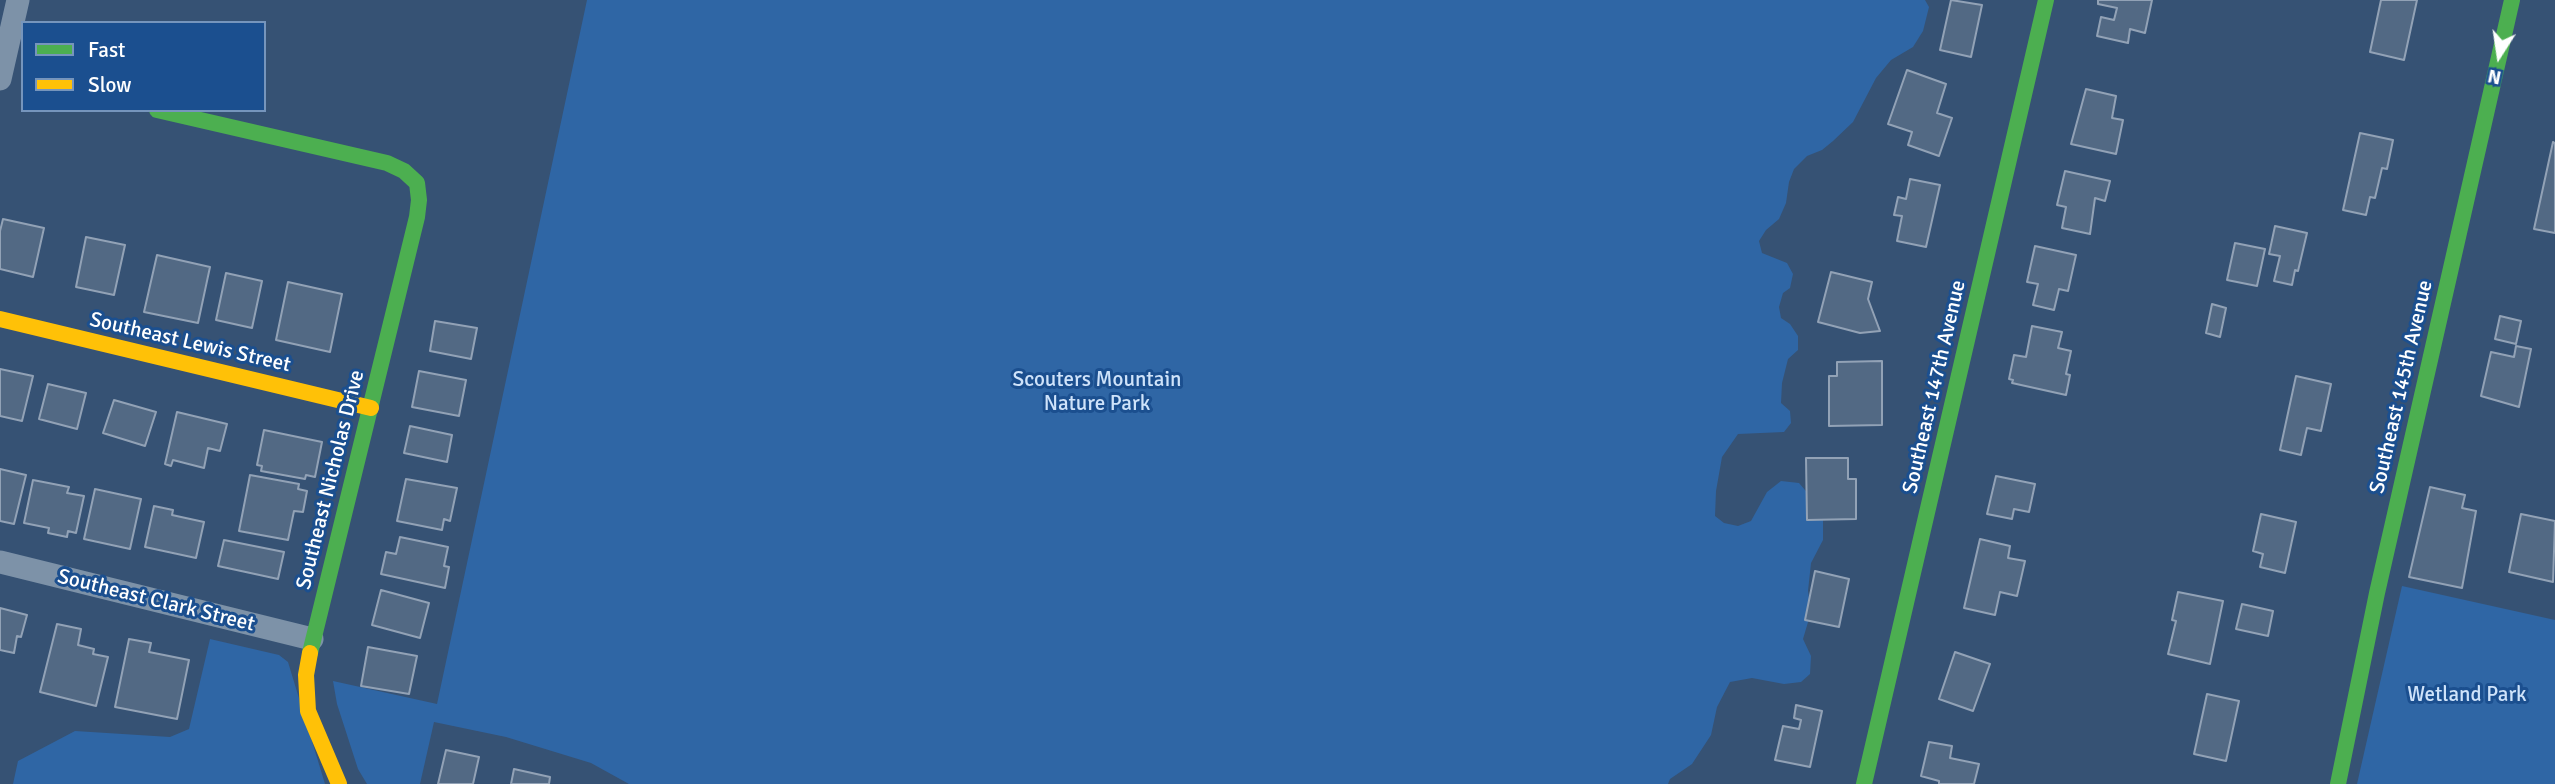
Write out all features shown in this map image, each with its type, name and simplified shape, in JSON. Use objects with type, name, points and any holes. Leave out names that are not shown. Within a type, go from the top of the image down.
[{"type":"street","points":[[8,78],[18,0]]},
{"type":"street","name":"Southeast 147th Avenue","points":[[1864,784],[2046,0]]},
{"type":"street","name":"Southeast 145th Avenue","points":[[2338,784],[2376,593],[2512,0]]},
{"type":"street","name":"Southeast Nicholas Drive","points":[[166,112],[387,163],[404,171],[417,183],[417,217],[312,639],[306,675],[308,711],[338,784]]},
{"type":"street","name":"Southeast Lewis Street","points":[[0,319],[371,408]]},
{"type":"street","name":"Southeast Clark Street","points":[[0,562],[312,639]]},
{"type":"green space","name":"Scouters Mountain Nature Park","points":[[587,0],[1925,0],[1929,7],[1923,31],[1913,47],[1891,60],[1876,78],[1853,122],[1822,150],[1807,156],[1794,169],[1786,203],[1779,219],[1766,230],[1759,241],[1762,253],[1787,263],[1793,274],[1790,288],[1783,293],[1779,307],[1781,318],[1790,324],[1798,336],[1798,350],[1788,359],[1782,383],[1781,403],[1790,411],[1791,423],[1784,432],[1738,434],[1722,457],[1716,491],[1715,516],[1724,523],[1738,526],[1751,521],[1767,492],[1781,481],[1799,483],[1823,511],[1823,540],[1811,563],[1808,591],[1811,612],[1803,639],[1811,656],[1810,674],[1801,682],[1784,684],[1752,678],[1730,682],[1717,707],[1711,735],[1692,764],[1670,779],[1668,784],[629,784],[591,763],[506,737],[434,722],[420,784],[367,784],[358,769],[337,704],[333,681],[437,704]]},
{"type":"green space","name":"Wetland Park","points":[[2402,586],[2555,620],[2555,784],[2357,784]]},
{"type":"green space","points":[[210,639],[279,655],[288,662],[325,784],[13,784],[18,761],[75,731],[170,737],[189,729]]},
{"type":"building","points":[[1951,0],[1982,5],[1971,57],[1940,50]]},
{"type":"building","points":[[2098,0],[2152,0],[2145,33],[2130,29],[2128,43],[2097,36],[2101,17],[2114,20],[2117,8],[2098,4]]},
{"type":"building","points":[[2381,0],[2417,0],[2404,60],[2370,52]]},
{"type":"building","points":[[1907,70],[1946,84],[1937,113],[1952,118],[1939,156],[1908,145],[1912,132],[1888,124]]},
{"type":"building","points":[[2086,89],[2116,96],[2112,118],[2123,120],[2116,154],[2071,144]]},
{"type":"building","points":[[2360,133],[2393,140],[2387,169],[2382,168],[2375,198],[2370,197],[2366,215],[2343,210]]},
{"type":"building","points":[[2553,142],[2555,143],[2555,233],[2534,229]]},
{"type":"building","points":[[2065,171],[2110,181],[2105,201],[2095,198],[2090,234],[2062,228],[2066,207],[2057,205]]},
{"type":"building","points":[[1910,179],[1940,185],[1926,247],[1897,241],[1902,216],[1894,215],[1898,197],[1906,199]]},
{"type":"building","points":[[3,219],[44,228],[33,277],[0,269],[0,231]]},
{"type":"building","points":[[2275,226],[2307,233],[2292,285],[2274,281],[2280,256],[2269,254]]},
{"type":"building","points":[[86,237],[125,245],[114,295],[76,287]]},
{"type":"building","points":[[2235,243],[2265,249],[2257,286],[2227,280]]},
{"type":"building","points":[[2035,246],[2076,255],[2068,291],[2059,289],[2054,310],[2033,305],[2038,284],[2027,282]]},
{"type":"building","points":[[157,255],[210,267],[198,323],[144,312]]},
{"type":"building","points":[[1831,272],[1872,282],[1868,299],[1880,331],[1860,333],[1818,322]]},
{"type":"building","points":[[226,273],[262,281],[252,328],[216,320]]},
{"type":"building","points":[[288,282],[342,294],[330,352],[276,340]]},
{"type":"building","points":[[2212,304],[2226,308],[2220,337],[2206,333]]},
{"type":"building","points":[[2500,316],[2521,321],[2516,344],[2495,339]]},
{"type":"building","points":[[435,321],[477,328],[471,359],[430,351]]},
{"type":"building","points":[[2032,326],[2062,332],[2058,348],[2071,351],[2066,374],[2070,375],[2066,395],[2012,383],[2013,380],[2009,379],[2014,355],[2026,357]]},
{"type":"building","points":[[2516,346],[2531,349],[2519,407],[2481,396],[2491,352],[2514,357]]},
{"type":"building","points":[[1882,361],[1882,425],[1829,426],[1829,376],[1837,376],[1837,362]]},
{"type":"building","points":[[0,369],[33,376],[22,421],[0,416]]},
{"type":"building","points":[[419,371],[466,380],[459,416],[412,407]]},
{"type":"building","points":[[2296,376],[2331,384],[2321,431],[2307,428],[2301,455],[2280,450]]},
{"type":"building","points":[[48,384],[86,393],[77,429],[39,419]]},
{"type":"building","points":[[114,400],[156,412],[145,446],[103,433]]},
{"type":"building","points":[[177,412],[227,424],[220,451],[208,448],[204,468],[173,460],[171,466],[165,464]]},
{"type":"building","points":[[410,426],[452,435],[447,462],[404,453]]},
{"type":"building","points":[[264,430],[322,442],[315,477],[306,475],[305,479],[261,471],[262,466],[257,465]]},
{"type":"building","points":[[1806,458],[1848,458],[1848,479],[1856,479],[1856,519],[1807,520]]},
{"type":"building","points":[[0,469],[26,475],[14,524],[0,521]]},
{"type":"building","points":[[250,475],[299,484],[298,489],[307,491],[303,512],[294,511],[288,540],[239,531]]},
{"type":"building","points":[[1996,476],[2035,484],[2029,512],[2014,509],[2012,519],[1987,514]]},
{"type":"building","points":[[406,479],[457,488],[450,521],[444,519],[442,530],[397,521]]},
{"type":"building","points":[[33,480],[69,487],[67,493],[84,496],[76,533],[68,531],[67,537],[48,533],[49,528],[24,523]]},
{"type":"building","points":[[2430,487],[2465,495],[2462,508],[2476,511],[2462,588],[2409,577]]},
{"type":"building","points":[[95,489],[141,499],[130,549],[84,539]]},
{"type":"building","points":[[154,506],[173,510],[172,515],[204,522],[196,558],[145,547]]},
{"type":"building","points":[[2261,514],[2296,522],[2285,573],[2260,567],[2263,554],[2253,551]]},
{"type":"building","points":[[2521,514],[2555,521],[2553,582],[2509,572]]},
{"type":"building","points":[[400,537],[448,547],[444,566],[449,567],[445,588],[381,574],[386,552],[396,554]]},
{"type":"building","points":[[1980,539],[2010,546],[2008,558],[2025,561],[2017,596],[2000,592],[1995,615],[1964,608]]},
{"type":"building","points":[[224,540],[284,552],[278,579],[218,566]]},
{"type":"building","points":[[1815,571],[1849,579],[1839,627],[1805,620]]},
{"type":"building","points":[[381,590],[429,603],[420,638],[372,625]]},
{"type":"building","points":[[2178,592],[2223,601],[2210,664],[2168,654],[2176,621],[2172,620]]},
{"type":"building","points":[[2242,604],[2273,611],[2268,636],[2236,629]]},
{"type":"building","points":[[0,608],[27,615],[21,637],[17,636],[14,653],[0,650]]},
{"type":"building","points":[[57,624],[81,629],[78,645],[94,649],[93,654],[108,657],[96,706],[40,692]]},
{"type":"building","points":[[129,639],[151,643],[149,652],[189,660],[177,719],[115,707]]},
{"type":"building","points":[[368,647],[417,656],[409,694],[361,686]]},
{"type":"building","points":[[1955,652],[1990,664],[1973,711],[1939,699]]},
{"type":"building","points":[[2207,694],[2239,701],[2226,761],[2194,754]]},
{"type":"building","points":[[1796,705],[1822,711],[1810,767],[1775,760],[1783,726],[1799,729],[1801,720],[1794,718]]},
{"type":"building","points":[[1929,742],[1952,746],[1950,758],[1979,764],[1974,784],[1939,784],[1939,781],[1921,776]]},
{"type":"building","points":[[446,750],[479,757],[473,784],[438,784]]},
{"type":"building","points":[[514,769],[550,777],[549,784],[511,784]]},
{"type":"traffic: fast","points":[[1864,784],[2046,0]]},
{"type":"traffic: fast","points":[[2338,784],[2377,593],[2512,0]]},
{"type":"traffic: fast","points":[[166,112],[387,163],[404,171],[417,183],[417,217],[310,653]]},
{"type":"traffic: slow","points":[[0,319],[371,408]]},
{"type":"traffic: slow","points":[[310,653],[306,675],[308,711],[339,784]]}]
